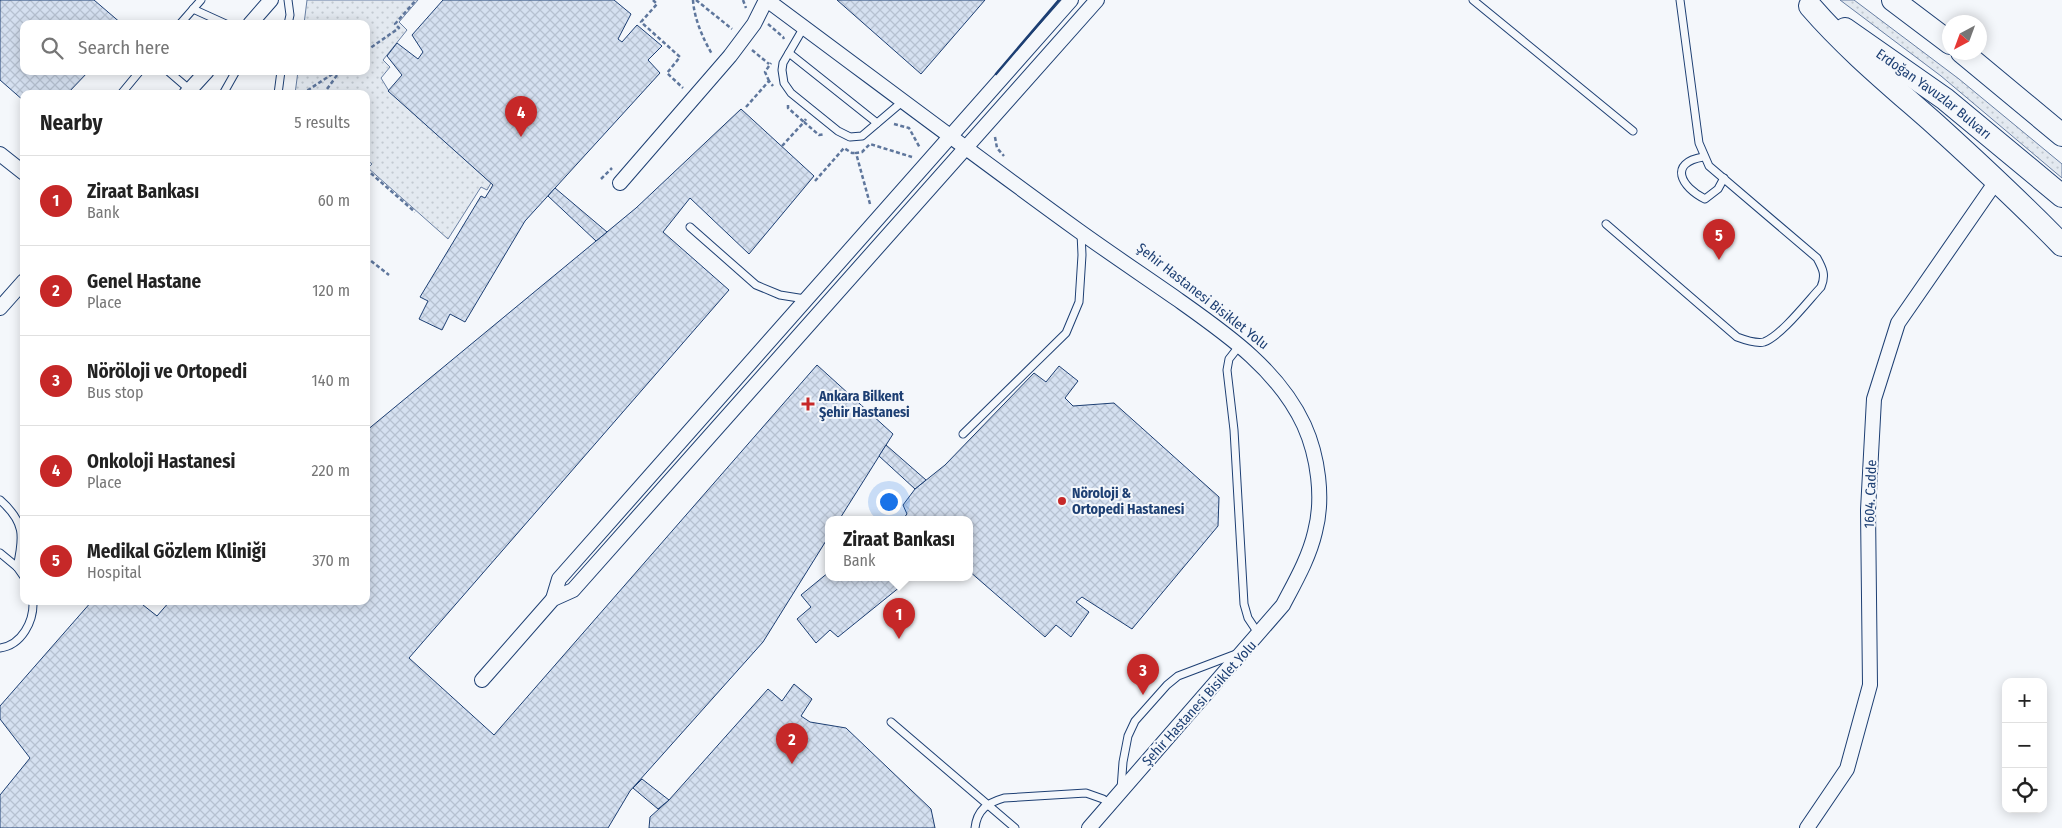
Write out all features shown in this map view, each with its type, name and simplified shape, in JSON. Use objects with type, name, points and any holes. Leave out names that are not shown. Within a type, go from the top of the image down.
[{"type":"main road","points":[[1893,0],[1942,37]]},
{"type":"main road","points":[[1805,3],[1860,59],[1997,180],[2062,245]]},
{"type":"main road","name":"Erdoğan Yavuzlar Bulvarı","points":[[1805,3],[1907,71],[2062,196]]},
{"type":"main road","points":[[1972,60],[2062,135]]},
{"type":"main road","points":[[1988,72],[2062,121]]},
{"type":"street","points":[[254,20],[271,0]]},
{"type":"street","points":[[620,183],[730,56],[754,24],[767,0],[902,102],[952,136],[1081,232],[1240,345],[1284,390],[1304,425],[1315,460],[1319,497],[1315,532],[1302,568],[1283,605],[1089,828]]},
{"type":"street","points":[[553,599],[559,579],[1071,0]]},
{"type":"street","points":[[482,680],[553,599],[573,590],[1097,0]]},
{"type":"street","points":[[190,90],[203,75]]},
{"type":"street","points":[[0,154],[20,171]]},
{"type":"street","name":"1604. Cadde","points":[[1807,828],[1847,770],[1870,685],[1868,510],[1874,399],[1898,323],[1997,180]]},
{"type":"street","points":[[0,308],[20,286]]},
{"type":"lane","points":[[183,20],[200,0]]},
{"type":"lane","points":[[288,0],[289,20]]},
{"type":"lane","points":[[1474,0],[1633,131]]},
{"type":"lane","points":[[1606,224],[1738,337],[1748,341],[1763,342],[1777,335],[1821,288],[1824,279],[1824,270],[1816,258],[1709,166],[1703,157],[1699,144],[1680,0]]},
{"type":"lane","points":[[193,9],[217,20]]},
{"type":"lane","points":[[804,28],[783,63],[782,77],[786,88],[838,131],[844,135],[856,137],[868,133],[902,102]]},
{"type":"lane","points":[[789,53],[878,123]]},
{"type":"lane","points":[[124,90],[137,75]]},
{"type":"lane","points":[[172,75],[186,90]]},
{"type":"lane","points":[[225,90],[234,75]]},
{"type":"lane","points":[[279,90],[280,75]]},
{"type":"lane","points":[[1703,157],[1692,159],[1685,165],[1682,174],[1684,184],[1694,193],[1705,198],[1718,188],[1724,178]]},
{"type":"lane","points":[[690,227],[756,285],[780,296],[805,299]]},
{"type":"lane","points":[[963,434],[1066,333],[1079,302],[1082,255],[1081,232]]},
{"type":"lane","points":[[1240,345],[1229,359],[1227,370],[1234,430],[1244,604],[1248,618],[1258,632]]},
{"type":"lane","points":[[0,500],[16,517],[20,527]]},
{"type":"lane","points":[[0,553],[20,571]]},
{"type":"lane","points":[[17,567],[20,554]]},
{"type":"lane","points":[[0,648],[15,642],[29,626],[32,605]]},
{"type":"lane","points":[[1121,791],[1123,762],[1128,736],[1135,721],[1167,685],[1178,676],[1241,652]]},
{"type":"lane","points":[[891,722],[1015,828]]},
{"type":"lane","points":[[975,828],[979,813],[987,804],[1004,798],[1078,792],[1094,795],[1110,804]]},
{"type":"path","points":[[370,48],[399,28],[394,24],[416,0]]},
{"type":"path","points":[[653,0],[657,4],[641,22],[680,57],[667,72],[684,89]]},
{"type":"path","points":[[695,0],[737,32]]},
{"type":"path","points":[[695,0],[694,8],[700,28],[711,53],[715,57]]},
{"type":"path","points":[[765,22],[783,37],[784,43]]},
{"type":"path","points":[[749,48],[770,64]]},
{"type":"path","points":[[774,60],[765,72],[768,81],[774,87]]},
{"type":"path","points":[[308,90],[333,75]]},
{"type":"path","points":[[328,90],[336,75]]},
{"type":"path","points":[[746,107],[768,81]]},
{"type":"path","points":[[788,103],[788,108],[819,135],[828,134]]},
{"type":"path","points":[[782,146],[804,122]]},
{"type":"path","points":[[889,126],[902,125],[909,128],[920,147],[921,154]]},
{"type":"path","points":[[997,132],[995,137],[997,148],[1011,162]]},
{"type":"path","points":[[840,144],[852,153],[856,153],[862,152],[875,139]]},
{"type":"path","points":[[870,144],[915,157]]},
{"type":"path","points":[[815,182],[844,148]]},
{"type":"path","points":[[856,153],[862,179],[873,208]]},
{"type":"path","points":[[370,173],[415,212]]},
{"type":"path","points":[[370,260],[389,275]]},
{"type":"shaded area","points":[[307,0],[418,0],[399,22],[407,30],[383,60],[390,67],[381,78],[389,91],[491,183],[487,190],[481,187],[448,239],[370,170],[372,164],[370,162],[370,90],[296,90],[297,75],[370,75],[370,20],[304,20]]},
{"type":"shaded area","points":[[1840,0],[1854,0],[1959,79],[2062,164],[2062,178],[1941,76]]},
{"type":"building","points":[[0,0],[94,0],[117,20],[20,20],[20,75],[85,75],[71,90],[20,90],[20,98],[0,80]]},
{"type":"building","points":[[443,0],[614,0],[631,14],[618,39],[622,42],[637,25],[662,46],[648,60],[660,73],[525,221],[465,322],[450,314],[442,330],[419,319],[428,301],[420,297],[481,196],[485,198],[493,185],[388,91],[402,75],[387,56],[397,43],[418,59],[423,52],[412,35]]},
{"type":"building","points":[[837,0],[985,0],[921,74]]},
{"type":"building","points":[[741,109],[814,176],[749,254],[690,198],[663,232],[729,290],[409,658],[494,735],[817,365],[893,434],[842,516],[825,516],[825,542],[763,642],[630,791],[608,828],[0,828],[0,795],[30,758],[0,719],[0,706],[88,605],[143,605],[157,616],[167,605],[370,605],[370,428],[636,208]]},
{"type":"building","points":[[555,188],[607,232],[596,241],[548,196]]},
{"type":"building","name":"Nöroloji & Ortopedi Hastanesi","points":[[1059,366],[1078,381],[1065,398],[1073,406],[1114,403],[1219,497],[1218,526],[1132,629],[1082,597],[1076,602],[1089,612],[1071,637],[1056,625],[1045,637],[973,574],[973,516],[905,516],[907,514],[903,505],[915,489],[945,465],[1034,373],[1046,382]]},
{"type":"building","points":[[886,445],[926,480],[915,489],[879,456]]},
{"type":"building","points":[[825,575],[825,581],[907,581],[838,637],[830,630],[816,643],[797,619],[811,607],[801,595]]},
{"type":"building","points":[[794,684],[812,699],[801,716],[810,722],[846,728],[931,809],[935,828],[649,828],[650,817],[669,800],[768,689],[782,701]]},
{"type":"building","points":[[642,779],[669,800],[658,809],[633,788]]},
{"type":"wall","points":[[996,74],[1059,0]]},
{"type":"place","name":"Onkoloji Hastanesi","points":[[521,137]]},
{"type":"place","name":"Medikal Gözlem Kliniği","points":[[1719,260]]},
{"type":"place","name":"Ankara Bilkent Şehir Hastanesi","points":[[808,404]]},
{"type":"place","name":"Nöroloji & Ortopedi Hastanesi","points":[[1062,501]]},
{"type":"place","name":"Ziraat Bankası","points":[[899,639]]},
{"type":"place","name":"Nöröloji ve Ortopedi","points":[[1143,695]]},
{"type":"place","name":"Genel Hastane","points":[[792,764]]}]
